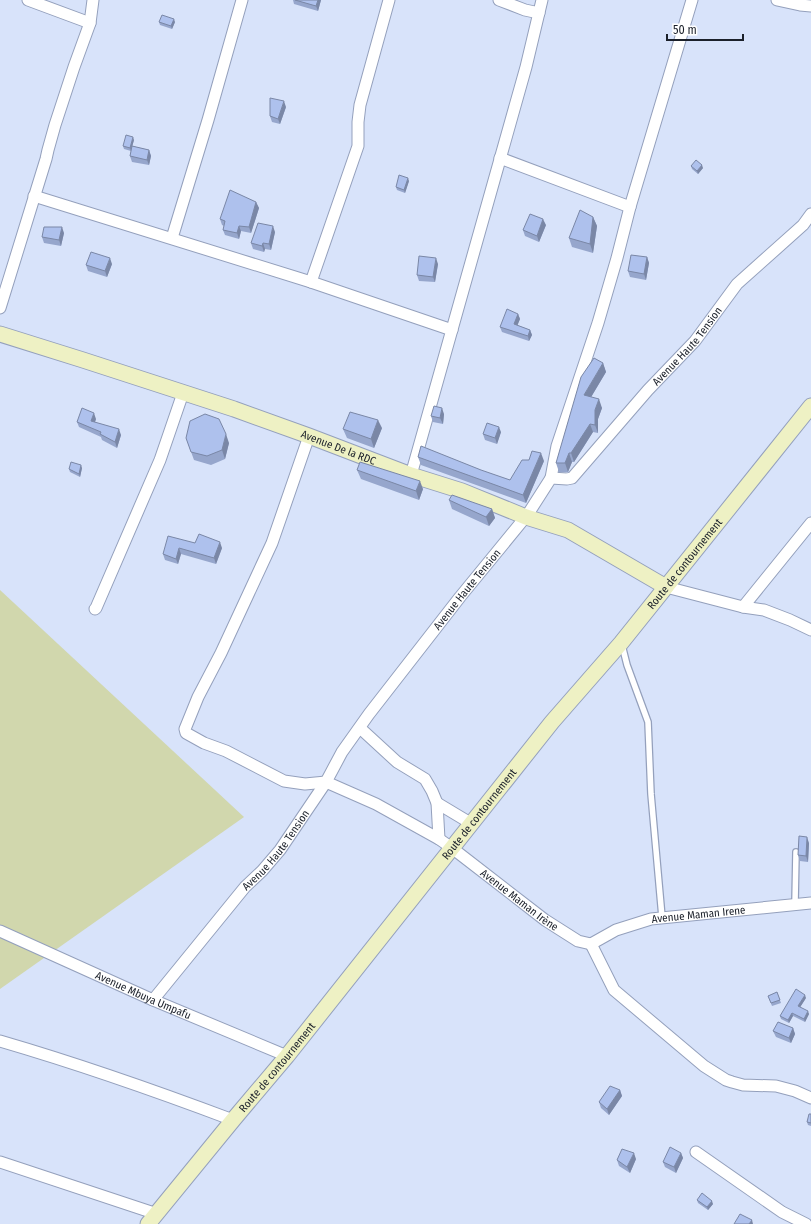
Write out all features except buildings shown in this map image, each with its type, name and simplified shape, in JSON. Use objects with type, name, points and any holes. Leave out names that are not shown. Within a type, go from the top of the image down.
[{"type":"street","points":[[28,0],[90,23]]},
{"type":"street","points":[[0,308],[55,125],[90,23],[93,0]]},
{"type":"street","points":[[172,238],[208,120],[242,0]]},
{"type":"street","points":[[311,282],[358,146],[360,105],[389,0]]},
{"type":"street","points":[[499,0],[525,10],[539,13]]},
{"type":"street","points":[[411,475],[526,67],[542,0]]},
{"type":"street","points":[[551,478],[557,446],[598,323],[630,207],[692,0]]},
{"type":"street","points":[[778,0],[811,6]]},
{"type":"street","points":[[500,158],[630,207]]},
{"type":"street","points":[[34,196],[311,282],[452,330]]},
{"type":"street","name":"Avenue Haute Tension","points":[[153,1000],[245,887],[262,871],[280,850],[326,782],[342,752],[460,597],[526,517],[551,478],[572,478],[648,390],[695,341],[737,284],[803,225],[811,214]]},
{"type":"street","name":"Avenue De la RDC","points":[[0,334],[123,372],[234,409],[411,475],[462,492],[526,517],[568,530],[666,587]]},
{"type":"street","points":[[95,609],[160,460],[184,393]]},
{"type":"street","name":"Route de contournement","points":[[153,1219],[287,1056],[552,722],[621,643],[811,406]]},
{"type":"street","points":[[309,436],[272,543],[221,653],[198,697],[185,729],[186,733],[200,741],[226,751],[284,781],[305,784],[326,782]]},
{"type":"street","points":[[743,607],[811,523]]},
{"type":"street","points":[[666,587],[743,607],[764,610],[811,630]]},
{"type":"street","points":[[360,728],[397,762],[426,779],[437,803],[439,839]]},
{"type":"street","name":"Avenue Maman Irène","points":[[326,782],[376,804],[439,839],[544,920],[578,941],[591,944]]},
{"type":"street","points":[[437,803],[472,824]]},
{"type":"street","name":"Avenue Maman Irene","points":[[591,944],[616,930],[651,919],[796,903],[811,903]]},
{"type":"street","name":"Avenue Mbuya Umpafu","points":[[0,932],[153,1000],[287,1056]]},
{"type":"street","points":[[591,944],[614,990],[704,1066],[726,1080],[732,1082],[743,1085],[776,1086],[795,1091],[811,1098]]},
{"type":"street","points":[[0,1041],[140,1085],[233,1120]]},
{"type":"street","points":[[696,1152],[782,1212],[806,1224]]},
{"type":"street","points":[[0,1162],[153,1219]]},
{"type":"lane","points":[[621,643],[648,722],[651,794],[662,917]]},
{"type":"lane","points":[[796,852],[796,903]]},
{"type":"green space","points":[[0,590],[244,817],[0,989]]}]
